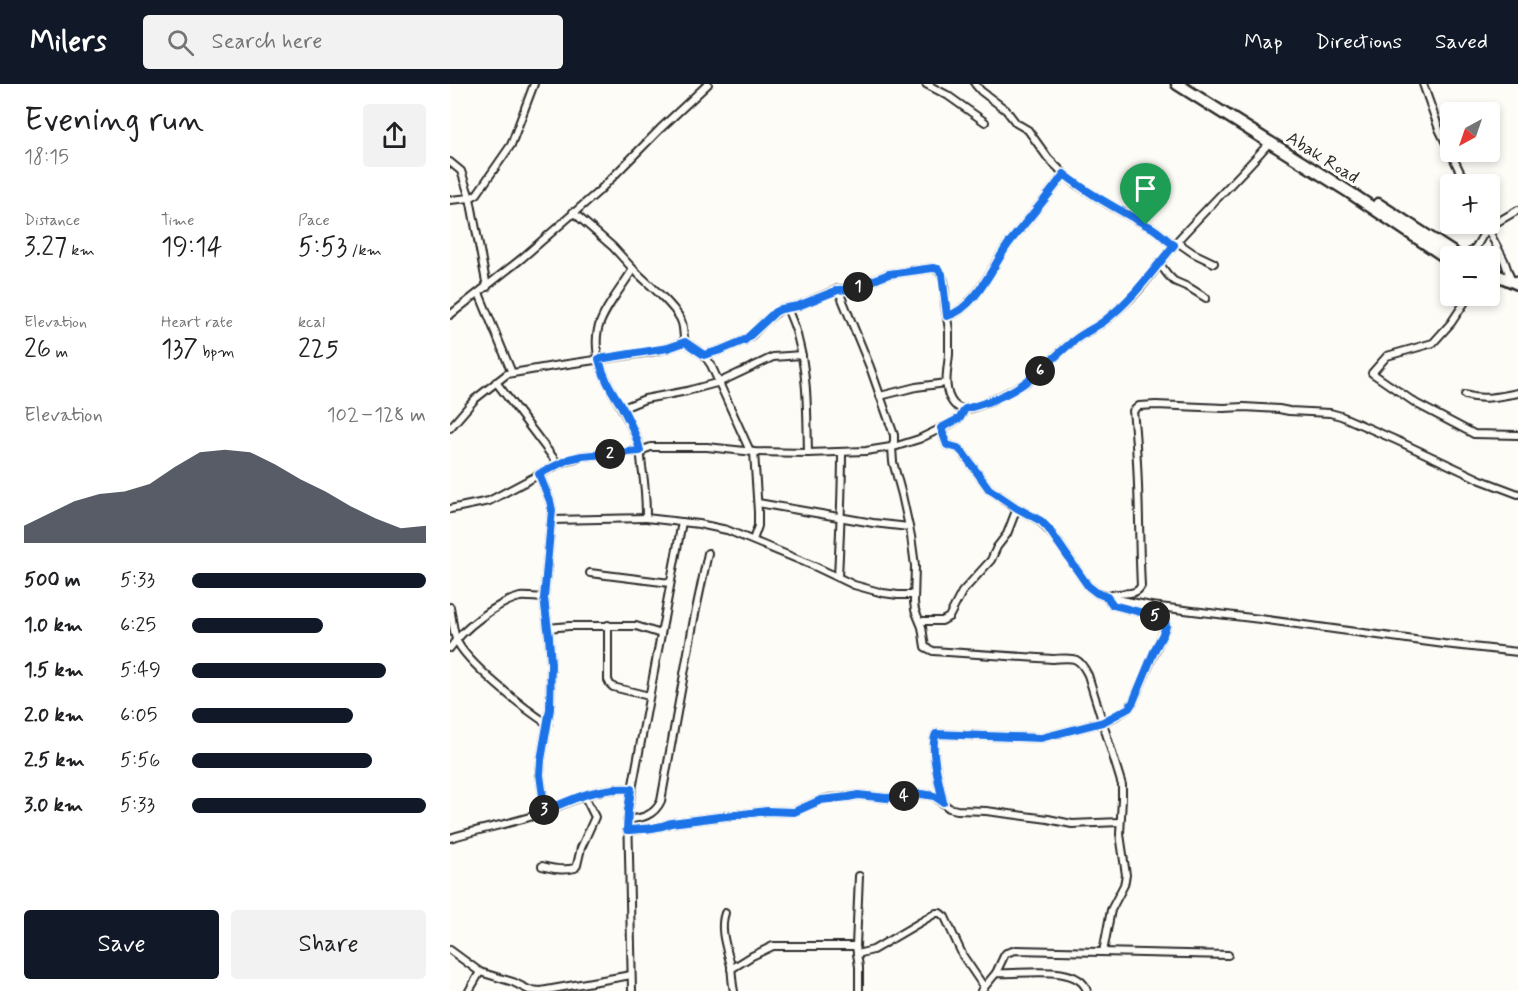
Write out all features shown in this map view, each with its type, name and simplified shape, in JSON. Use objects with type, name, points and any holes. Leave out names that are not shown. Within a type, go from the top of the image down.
[{"type":"highway","name":"Abak Road","points":[[1177,84],[1349,192],[1440,253]]},
{"type":"highway","name":"Abak Road","points":[[1190,84],[1443,246]]},
{"type":"highway","points":[[1500,276],[1515,281]]},
{"type":"highway","points":[[1500,280],[1515,281]]},
{"type":"street","points":[[450,200],[470,198],[477,194],[512,145],[534,84]]},
{"type":"street","points":[[450,315],[487,287],[599,191],[708,84]]},
{"type":"street","points":[[926,84],[985,122]]},
{"type":"street","points":[[975,84],[1006,110],[1016,123],[1028,130],[1048,158],[1076,184],[1108,204],[1151,226],[1166,240],[1214,263]]},
{"type":"street","points":[[1423,84],[1439,129],[1461,174]]},
{"type":"street","points":[[704,355],[745,340],[775,312],[798,306],[838,290],[852,289],[889,274],[933,268],[938,269],[942,274],[947,316],[949,353],[946,383],[953,403],[965,409],[976,406],[1012,391],[1030,380],[1075,340],[1102,322],[1131,298],[1176,243],[1270,142]]},
{"type":"street","points":[[450,162],[461,171],[470,198],[487,287]]},
{"type":"street","points":[[947,316],[958,311],[981,289],[1008,245],[1064,174]]},
{"type":"street","points":[[1500,219],[1518,210]]},
{"type":"street","points":[[573,212],[613,247],[678,314],[684,326],[685,342],[704,355],[720,382],[752,452],[758,503],[758,526],[753,540]]},
{"type":"street","points":[[1490,234],[1515,281]]},
{"type":"street","points":[[1159,263],[1174,281],[1206,298]]},
{"type":"street","points":[[633,269],[602,317],[597,336],[599,359],[605,380],[623,408],[640,451],[646,495],[646,518]]},
{"type":"street","points":[[838,290],[894,435],[893,462],[909,527],[915,566],[913,595],[925,647],[933,651],[1053,659],[1071,658],[1078,660],[1088,675],[1122,785],[1120,834],[1126,875],[1124,885],[1111,910],[1102,952]]},
{"type":"street","points":[[479,293],[512,374]]},
{"type":"street","points":[[1462,306],[1451,323],[1433,343],[1387,356],[1372,373],[1417,404],[1474,434],[1518,435]]},
{"type":"street","points":[[787,308],[798,336],[802,355],[807,397],[807,453]]},
{"type":"street","points":[[450,428],[475,399],[507,374],[668,348],[685,342]]},
{"type":"street","points":[[623,408],[645,399],[720,382],[773,357],[802,355]]},
{"type":"street","points":[[496,382],[558,464]]},
{"type":"street","points":[[880,396],[916,387],[946,383]]},
{"type":"street","points":[[1465,394],[1484,398],[1518,393]]},
{"type":"street","points":[[1107,597],[1116,593],[1135,593],[1140,590],[1141,586],[1137,444],[1133,411],[1139,406],[1244,407],[1330,413],[1518,494]]},
{"type":"street","points":[[450,509],[489,501],[558,464],[582,456],[640,451],[651,447],[699,447],[752,452],[866,451],[905,444],[960,418],[965,409]]},
{"type":"street","points":[[941,428],[947,445],[958,448],[963,453],[989,489],[1041,521],[1088,586],[1107,597],[1151,606],[1518,652]]},
{"type":"street","points":[[838,577],[842,518],[842,452]]},
{"type":"street","points":[[539,474],[550,501],[552,520],[544,598],[551,664],[550,709],[540,775],[545,811]]},
{"type":"street","points":[[758,503],[909,527]]},
{"type":"street","points":[[920,621],[942,621],[949,617],[962,592],[991,560],[1017,508]]},
{"type":"street","points":[[552,520],[646,518],[708,526],[727,530],[753,540],[854,585],[883,593],[913,595]]},
{"type":"street","points":[[632,991],[627,820],[682,522]]},
{"type":"street","points":[[627,820],[643,818],[658,808],[661,801],[708,553]]},
{"type":"street","points":[[591,573],[670,583]]},
{"type":"street","points":[[450,648],[464,631],[509,602],[520,597],[544,598]]},
{"type":"street","points":[[943,802],[934,757],[936,734],[1041,738],[1103,722],[1129,708],[1166,626],[1165,620],[1113,605],[1107,597]]},
{"type":"street","points":[[450,607],[456,639],[471,660],[511,696],[548,724]]},
{"type":"street","points":[[608,625],[608,680],[610,684],[613,687],[649,696]]},
{"type":"street","points":[[548,628],[636,626],[661,634]]},
{"type":"street","points":[[450,838],[545,811],[584,795],[607,789],[631,789]]},
{"type":"street","points":[[627,830],[653,829],[671,823],[767,811],[794,812],[821,800],[858,795],[887,798],[921,794],[934,796],[949,808],[957,810],[986,811],[1048,819],[1072,825],[1120,822]]},
{"type":"street","points":[[542,866],[557,870],[575,868],[577,865],[581,848],[595,817],[584,795]]},
{"type":"street","points":[[859,876],[856,946],[859,991]]},
{"type":"street","points":[[725,913],[724,937],[734,991]]},
{"type":"street","points":[[857,954],[873,950],[936,913],[940,913],[945,917],[963,956],[982,989],[996,973],[1006,953],[1016,951],[1228,955]]},
{"type":"street","points":[[731,969],[773,946],[856,946]]},
{"type":"street","points":[[450,950],[480,972],[513,982],[529,990],[542,991],[631,975]]},
{"type":"street","points":[[470,991],[480,972]]},
{"type":"street","points":[[996,973],[1063,973],[1075,976],[1082,981],[1088,991]]},
{"type":"route","points":[[1064,174],[1108,204],[1146,225],[1158,231],[1174,245],[1131,298],[1102,322],[1075,340],[1030,380],[1012,391],[965,409],[960,418],[941,428],[947,445],[958,448],[963,453],[989,489],[1041,521],[1048,528],[1088,586],[1107,597],[1113,605],[1165,620],[1166,626],[1163,634],[1129,708],[1103,722],[1041,738],[936,734],[934,757],[943,802],[934,796],[921,794],[887,798],[858,795],[821,800],[794,812],[767,811],[671,823],[653,829],[627,830],[631,789],[620,788],[592,792],[545,811],[540,775],[550,709],[551,664],[544,598],[552,510],[539,474],[569,459],[582,456],[640,451],[623,408],[605,380],[599,359],[650,352],[685,342],[704,355],[745,340],[781,309],[798,306],[838,290],[852,289],[889,274],[933,268],[938,269],[942,274],[947,316],[952,315],[981,289],[1008,245],[1064,174]]}]
